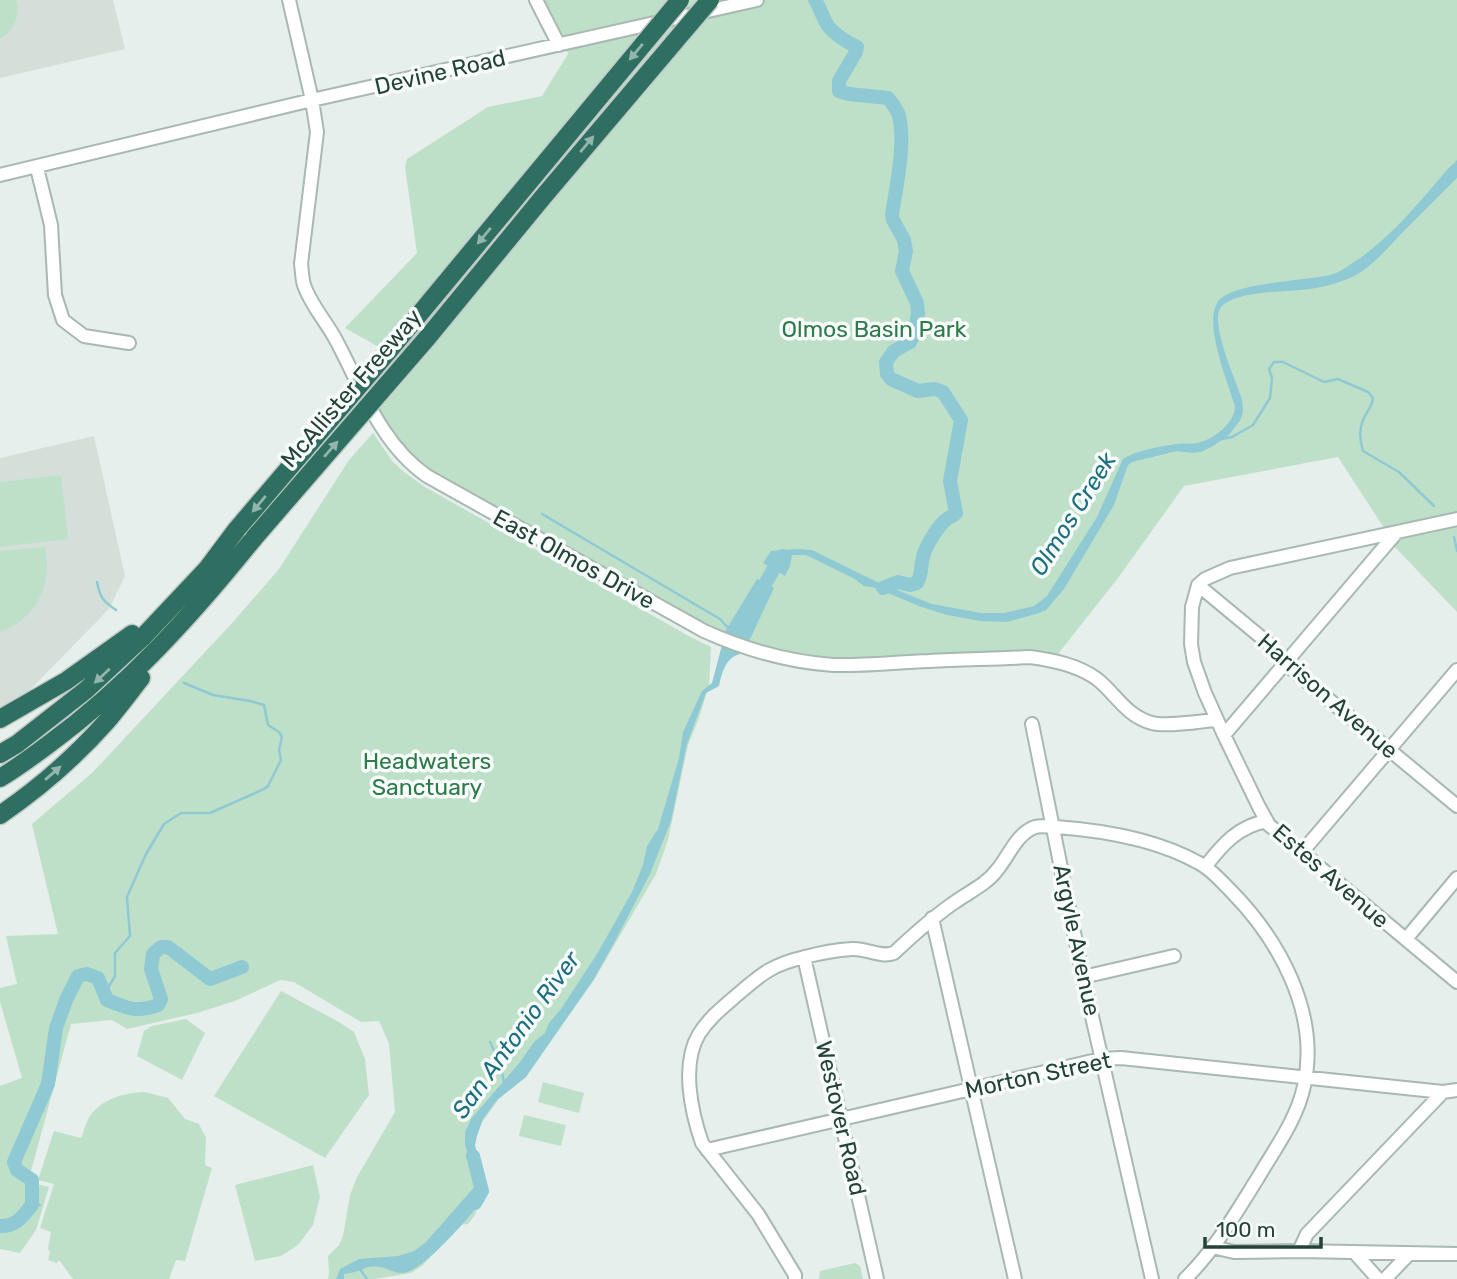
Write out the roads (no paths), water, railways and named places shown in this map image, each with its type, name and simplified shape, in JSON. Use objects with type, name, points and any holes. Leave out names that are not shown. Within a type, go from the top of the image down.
[{"type":"highway","name":"McAllister Freeway","points":[[0,754],[17,744],[86,690],[142,638],[207,569],[680,0]]},
{"type":"highway","name":"McAllister Freeway","points":[[0,778],[81,720],[163,644],[428,337],[710,0]]},
{"type":"highway","points":[[0,815],[71,757],[106,722],[211,590]]},
{"type":"highway","points":[[0,719],[76,674],[185,593]]},
{"type":"street","name":"East Olmos Drive","points":[[289,0],[317,132],[302,264],[304,284],[391,443],[411,465],[704,631],[727,641],[785,657],[835,665],[1030,657],[1043,659],[1088,673],[1099,680],[1121,704],[1147,722],[1161,725],[1217,720]]},
{"type":"street","points":[[536,0],[559,45]]},
{"type":"street","name":"Devine Road","points":[[0,175],[312,100],[757,0]]},
{"type":"street","name":"Devine Road","points":[[0,181],[107,156],[122,146]]},
{"type":"street","points":[[38,172],[51,225],[55,295],[63,320],[84,336],[129,343]]},
{"type":"street","points":[[1267,821],[1224,735],[1200,678],[1191,644],[1192,607],[1198,586],[1205,579],[1230,568],[1457,519]]},
{"type":"street","points":[[1224,735],[1397,532]]},
{"type":"street","name":"Harrison Avenue","points":[[1198,586],[1268,643],[1286,664],[1457,806]]},
{"type":"street","points":[[1302,852],[1457,670]]},
{"type":"street","name":"Argyle Avenue","points":[[1032,724],[1083,977],[1152,1279]]},
{"type":"street","name":"Estes Avenue","points":[[1205,867],[1232,836],[1245,827],[1267,821],[1457,982]]},
{"type":"street","points":[[795,1279],[758,1214],[702,1143],[697,1129],[690,1084],[691,1051],[698,1035],[715,1015],[759,975],[776,965],[804,957],[854,949],[888,955],[894,953],[933,918],[988,879],[998,870],[1024,834],[1039,826],[1077,828],[1129,837],[1175,852],[1205,867],[1248,908],[1276,949],[1293,984],[1304,1019],[1308,1060],[1298,1108],[1242,1202],[1202,1262],[1185,1279]]},
{"type":"street","points":[[1406,940],[1457,878]]},
{"type":"street","points":[[933,918],[1015,1279]]},
{"type":"street","points":[[1083,977],[1174,956]]},
{"type":"street","name":"Westover Road","points":[[804,957],[877,1279]]},
{"type":"street","name":"Morton Street","points":[[707,1150],[1101,1059],[1121,1058],[1443,1092],[1457,1090]]},
{"type":"street","points":[[1299,1251],[1307,1234],[1443,1092]]},
{"type":"street","points":[[1212,1247],[1234,1252],[1457,1254]]},
{"type":"street","points":[[1354,1252],[1378,1279]]},
{"type":"street","points":[[1385,1279],[1410,1253]]},
{"type":"water","points":[[1457,160],[1457,178],[1381,256],[1351,278],[1305,290],[1243,296],[1224,304],[1219,311],[1219,330],[1242,399],[1241,419],[1229,435],[1201,452],[1177,451],[1128,465],[1114,505],[1064,589],[1046,610],[1007,622],[981,621],[947,615],[864,586],[806,555],[792,555],[785,576],[763,563],[771,551],[812,550],[877,582],[932,604],[981,613],[1004,613],[1034,606],[1047,596],[1097,517],[1123,459],[1156,448],[1204,441],[1228,424],[1235,406],[1215,339],[1213,325],[1217,303],[1237,290],[1321,277],[1342,270],[1365,255],[1390,233]]},
{"type":"water","points":[[757,579],[774,588],[740,654],[728,662],[719,686],[706,693],[687,744],[671,821],[650,874],[594,979],[526,1077],[496,1101],[483,1119],[475,1145],[483,1180],[474,1172],[465,1145],[465,1132],[471,1119],[534,1042],[545,1033],[549,1023],[597,954],[632,892],[647,846],[658,829],[679,758],[683,732],[702,691],[712,683],[726,630]]},
{"type":"water","points":[[477,1184],[487,1190],[488,1194],[447,1241],[421,1264],[401,1273],[369,1267],[344,1274],[344,1279],[336,1279],[340,1269],[359,1259],[398,1256],[414,1251],[425,1243]]},
{"type":"waterway","name":"San Antonio River","points":[[815,0],[826,24],[841,38],[857,47],[839,81],[839,91],[888,98],[899,116],[901,152],[892,215],[904,240],[906,251],[902,271],[917,303],[918,314],[910,342],[894,351],[886,362],[887,374],[891,379],[918,391],[935,389],[943,392],[961,420],[950,481],[956,513],[944,522],[929,542],[917,583],[910,585],[898,582],[883,588]]},
{"type":"waterway","points":[[1222,439],[1232,437],[1253,425],[1270,398],[1272,378],[1269,369],[1274,362],[1283,362],[1324,382],[1338,379],[1368,392],[1373,398],[1361,427],[1363,451],[1399,472],[1434,506]]},
{"type":"waterway","points":[[542,514],[720,619],[729,629]]},
{"type":"waterway","points":[[1454,537],[1457,551]]},
{"type":"waterway","name":"San Antonio River","points":[[757,598],[783,556]]},
{"type":"waterway","points":[[97,582],[103,599],[116,610]]},
{"type":"waterway","points":[[105,993],[115,976],[115,953],[130,936],[127,897],[146,854],[164,824],[181,813],[210,813],[264,789],[281,760],[279,750],[282,737],[268,725],[264,705],[213,695],[184,683]]},
{"type":"waterway","points":[[0,1226],[15,1223],[32,1205],[32,1180],[17,1170],[14,1162],[48,1084],[56,1028],[78,976],[87,974],[98,978],[107,1000],[126,1007],[144,1009],[158,1005],[161,999],[151,969],[153,954],[161,947],[168,947],[210,979],[242,967]]},
{"type":"waterway","points":[[490,1042],[500,1063],[504,1082]]},
{"type":"waterway","name":"San Antonio River","points":[[473,1156],[482,1191],[475,1203]]},
{"type":"waterway","points":[[32,1205],[40,1205]]},
{"type":"waterway","points":[[359,1268],[367,1279]]},
{"type":"park label","name":"Olmos Basin Park","points":[[874,329]]},
{"type":"park label","name":"Headwaters Sanctuary","points":[[427,774]]},
{"type":"water label","name":"Olmos Creek","points":[[1073,514]]}]
